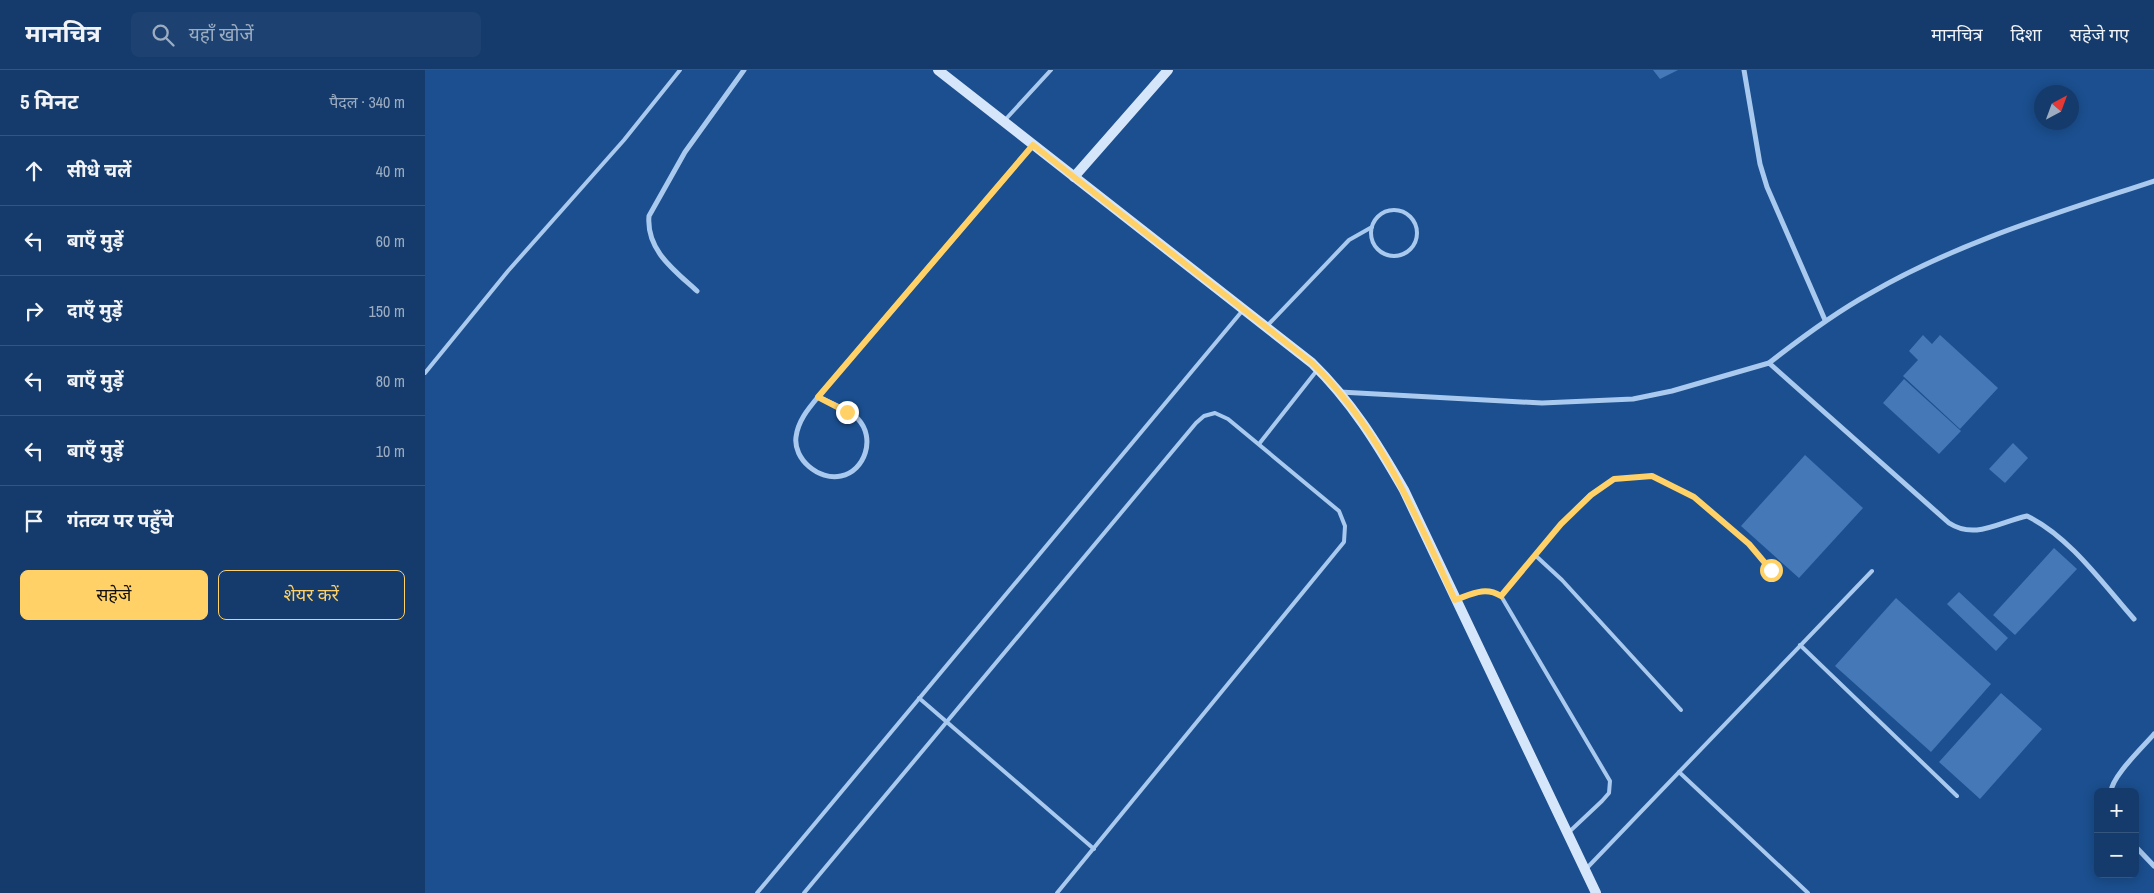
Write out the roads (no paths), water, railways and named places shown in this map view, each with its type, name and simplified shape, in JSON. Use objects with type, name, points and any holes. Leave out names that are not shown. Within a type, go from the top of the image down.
[{"type":"street","points":[[697,291],[659,253],[648,228],[649,216],[685,152],[744,70]]},
{"type":"street","points":[[937,70],[1266,327],[1318,369],[1340,392],[1376,441],[1404,490],[1596,893]]},
{"type":"street","points":[[1074,177],[1167,70]]},
{"type":"street","points":[[1744,70],[1760,164],[1767,187],[1825,320]]},
{"type":"street","points":[[818,397],[858,419],[865,431],[867,442],[863,461],[854,471],[839,477],[823,476],[811,470],[802,459],[796,446],[795,437],[806,412],[818,397],[1033,145]]},
{"type":"street","points":[[1340,392],[1542,403],[1633,399],[1673,391],[1769,363],[1825,320],[1870,293],[1963,247],[2013,227],[2154,181]]},
{"type":"street","points":[[1769,363],[1949,523],[1959,530],[1976,532],[2027,516],[2042,523],[2058,534],[2134,619]]},
{"type":"street","points":[[2111,788],[2119,775],[2154,734]]},
{"type":"street","points":[[2139,850],[2154,866]]},
{"type":"lane","points":[[425,372],[508,271],[625,140],[680,70]]},
{"type":"lane","points":[[1003,122],[1051,70]]},
{"type":"lane","points":[[1266,327],[1349,240],[1372,227],[1375,220],[1387,211],[1402,212],[1409,215],[1417,228],[1416,242],[1401,256],[1387,255],[1376,248],[1371,235],[1372,227]]},
{"type":"lane","points":[[757,893],[1243,310]]},
{"type":"lane","points":[[1259,444],[1318,369]]},
{"type":"lane","points":[[804,893],[1196,423],[1204,416],[1215,412],[1228,419],[1339,511],[1345,526],[1344,542],[1057,893]]},
{"type":"lane","points":[[1501,596],[1561,524],[1598,490],[1614,479],[1652,476],[1694,497],[1749,544],[1771,570]]},
{"type":"lane","points":[[1536,556],[1562,580],[1681,710]]},
{"type":"lane","points":[[1585,870],[1872,571]]},
{"type":"lane","points":[[1455,600],[1485,590],[1493,591],[1501,596],[1610,781],[1609,792],[1602,801],[1567,833]]},
{"type":"lane","points":[[1800,645],[1957,796]]},
{"type":"lane","points":[[919,698],[1094,848]]},
{"type":"lane","points":[[1679,772],[1808,893]]}]
